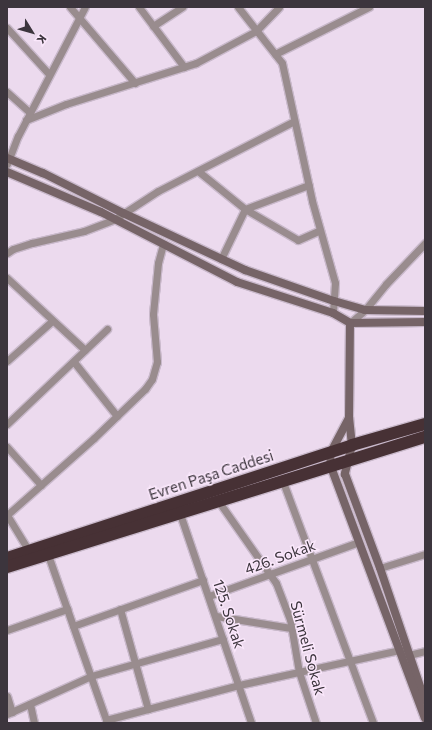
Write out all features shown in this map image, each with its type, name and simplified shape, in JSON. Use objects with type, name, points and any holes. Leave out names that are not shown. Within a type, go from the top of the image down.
[{"type":"highway","name":"Evren Paşa Caddesi","points":[[7,558],[352,445],[425,424]]},
{"type":"highway","name":"Evren Paşa Caddesi","points":[[7,567],[425,437]]},
{"type":"street","points":[[70,7],[134,82]]},
{"type":"street","points":[[85,7],[49,74],[8,160],[43,173],[123,213],[245,270],[334,301],[365,310],[424,310]]},
{"type":"street","points":[[139,7],[184,67]]},
{"type":"street","points":[[153,26],[182,7]]},
{"type":"street","points":[[238,7],[282,63],[309,185],[335,283],[334,313]]},
{"type":"street","points":[[26,120],[66,104],[196,64],[256,31],[279,7]]},
{"type":"street","points":[[275,54],[369,7]]},
{"type":"street","points":[[7,28],[49,74]]},
{"type":"street","points":[[7,92],[30,113]]},
{"type":"street","points":[[7,253],[13,249],[32,243],[84,231],[115,219],[158,191],[294,121]]},
{"type":"street","points":[[198,171],[245,209],[298,240],[320,230]]},
{"type":"street","points":[[7,172],[115,219],[237,282],[334,313],[350,323],[425,322]]},
{"type":"street","points":[[221,259],[245,209],[309,185]]},
{"type":"street","points":[[425,243],[386,284],[365,310],[350,323],[350,417],[352,445],[344,474],[380,568],[425,701]]},
{"type":"street","points":[[29,551],[7,515],[117,416],[145,389],[152,379],[157,362],[153,314],[158,263],[163,244]]},
{"type":"street","points":[[7,278],[85,350]]},
{"type":"street","points":[[7,361],[52,321]]},
{"type":"street","points":[[7,424],[107,329]]},
{"type":"street","points":[[74,362],[117,416]]},
{"type":"street","points":[[350,417],[330,453],[331,467],[425,718]]},
{"type":"street","points":[[7,447],[41,485]]},
{"type":"street","points":[[283,482],[352,661],[373,723]]},
{"type":"street","name":"Sürmeli Sokak","points":[[219,502],[276,583],[290,619],[299,672],[316,723]]},
{"type":"street","name":"125. Sokak","points":[[180,514],[216,616],[251,723]]},
{"type":"street","name":"426. Sokak","points":[[209,596],[359,542]]},
{"type":"street","points":[[380,568],[425,554]]},
{"type":"street","points":[[48,555],[107,721],[239,685],[400,650],[409,655],[425,651]]},
{"type":"street","points":[[73,626],[203,580]]},
{"type":"street","points":[[7,630],[67,609]]},
{"type":"street","points":[[120,609],[134,664],[148,709]]},
{"type":"street","points":[[216,616],[292,628]]},
{"type":"street","points":[[7,696],[10,713],[91,676],[223,639]]},
{"type":"street","points":[[30,704],[34,723]]}]
